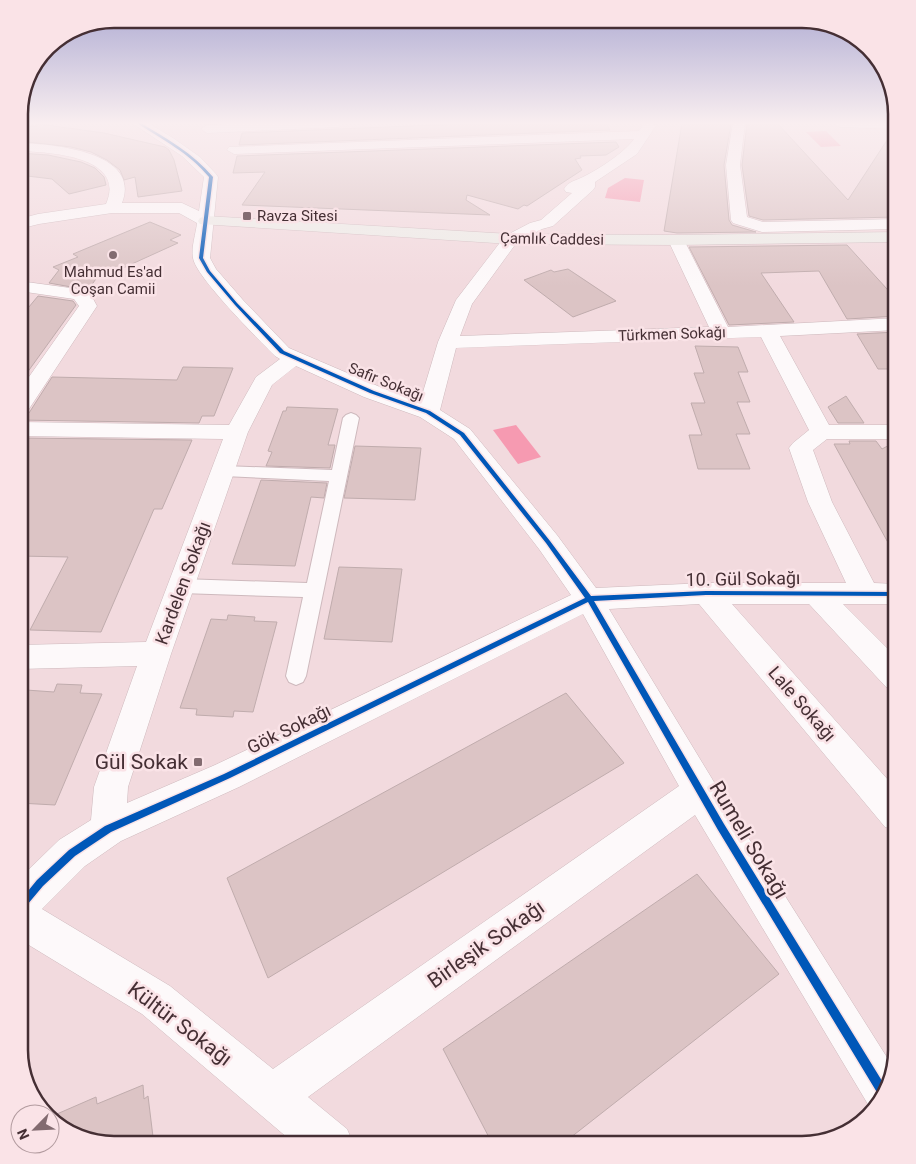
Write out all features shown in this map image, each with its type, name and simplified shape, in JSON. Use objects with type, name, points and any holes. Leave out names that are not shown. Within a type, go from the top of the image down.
[{"type":"main road","name":"Çamlık Caddesi","points":[[206,221],[511,239],[676,240],[888,237]]},
{"type":"street","points":[[112,208],[117,196],[118,186],[115,177]]},
{"type":"street","name":"Safir Sokağı","points":[[211,177],[201,258],[208,270],[236,304],[282,352],[372,392],[428,412],[462,434],[548,542],[589,599]]},
{"type":"street","points":[[428,412],[448,342],[463,304],[511,239],[536,226],[548,223],[588,186],[587,181],[593,177]]},
{"type":"street","points":[[734,177],[739,220],[762,227],[888,224]]},
{"type":"street","points":[[28,222],[112,208],[182,208],[206,221]]},
{"type":"street","points":[[676,240],[721,332]]},
{"type":"street","points":[[28,287],[79,294],[85,299],[88,306],[28,394]]},
{"type":"street","name":"Türkmen Sokağı","points":[[448,342],[768,331],[888,324]]},
{"type":"street","points":[[768,331],[821,432]]},
{"type":"street","name":"Kardelen Sokağı","points":[[108,829],[111,788],[156,654],[237,432],[263,381],[295,358]]},
{"type":"street","points":[[28,429],[237,432]]},
{"type":"street","points":[[865,594],[820,502],[801,448],[821,432],[888,432]]},
{"type":"street","name":"10. Gül Sokağı","points":[[589,599],[706,593],[888,594]]},
{"type":"street","name":"Lale Sokağı","points":[[706,593],[888,805]]},
{"type":"street","points":[[815,594],[888,669]]},
{"type":"street","name":"Rumeli Sokağı","points":[[589,599],[701,791],[881,1086]]},
{"type":"street","name":"Gök Sokağı","points":[[28,897],[40,883],[72,853],[108,829],[227,776],[589,599]]},
{"type":"street","points":[[28,657],[156,654]]},
{"type":"street","name":"Birleşik Sokağı","points":[[272,1096],[701,791]]},
{"type":"street","name":"Kültür Sokağı","points":[[28,922],[156,1000],[320,1136]]},
{"type":"lane","points":[[296,676],[351,418]]},
{"type":"lane","points":[[224,471],[338,476]]},
{"type":"lane","points":[[181,586],[315,590]]},
{"type":"shaded area","points":[[625,178],[644,180],[640,202],[605,198],[608,188]]},
{"type":"shaded area","points":[[516,425],[541,457],[518,464],[493,430]]},
{"type":"building","points":[[38,177],[104,177],[106,185],[69,194],[52,179]]},
{"type":"building","points":[[135,177],[178,177],[182,191],[138,197]]},
{"type":"building","points":[[261,177],[571,177],[527,206],[524,205],[518,209],[467,195],[466,200],[490,215],[242,205]]},
{"type":"building","points":[[673,177],[725,177],[729,220],[732,225],[756,232],[677,233],[664,231]]},
{"type":"building","points":[[744,177],[827,177],[848,200],[863,177],[888,177],[888,217],[763,220],[749,216]]},
{"type":"building","name":"Mahmud Es'ad Coşan Camii","points":[[150,222],[181,235],[170,240],[178,243],[112,273],[103,269],[88,290],[49,283],[59,270],[53,267],[78,257],[73,254]]},
{"type":"building","points":[[847,245],[888,290],[888,317],[847,319],[819,271],[761,273],[794,322],[729,325],[689,247]]},
{"type":"building","points":[[568,269],[616,301],[573,317],[524,280],[551,270],[554,272]]},
{"type":"building","points":[[38,296],[73,301],[76,305],[28,371],[28,308]]},
{"type":"building","points":[[888,332],[888,369],[878,369],[857,334]]},
{"type":"building","points":[[695,346],[738,347],[748,372],[738,372],[750,402],[737,402],[750,434],[736,434],[750,469],[698,469],[689,435],[702,435],[691,403],[705,403],[694,373],[704,373]]},
{"type":"building","points":[[183,367],[233,368],[214,416],[202,416],[199,423],[28,420],[28,413],[52,377],[177,380]]},
{"type":"building","points":[[846,396],[864,423],[838,423],[828,407]]},
{"type":"building","points":[[287,407],[338,409],[328,445],[335,445],[330,468],[266,466],[272,452],[268,451],[283,411],[286,411]]},
{"type":"building","points":[[28,438],[192,440],[162,509],[154,509],[101,632],[30,630],[68,557],[28,556]]},
{"type":"building","points":[[849,441],[876,441],[882,449],[888,446],[888,543],[834,444],[850,444]]},
{"type":"building","points":[[355,446],[421,448],[415,500],[344,498]]},
{"type":"building","points":[[261,480],[327,483],[324,498],[311,497],[295,566],[232,564]]},
{"type":"building","points":[[339,567],[402,569],[392,642],[324,639]]},
{"type":"building","points":[[228,615],[255,617],[254,621],[277,622],[253,712],[234,711],[233,717],[196,715],[197,709],[180,708],[211,619],[227,620]]},
{"type":"building","points":[[57,684],[82,685],[80,693],[102,694],[55,805],[28,804],[28,690],[54,692]]},
{"type":"building","points":[[566,693],[624,763],[268,978],[227,878]]},
{"type":"building","points":[[697,874],[779,974],[572,1136],[488,1136],[443,1049]]},
{"type":"building","points":[[143,1085],[144,1099],[148,1096],[153,1136],[102,1136],[91,1134],[76,1128],[60,1117],[60,1113],[96,1097],[97,1104]]},
{"type":"cycle path","points":[[211,177],[201,258],[208,271],[236,304],[282,352],[372,392],[428,412],[462,434],[548,542],[589,599],[721,827],[880,1087]]},
{"type":"cycle path","points":[[28,897],[40,883],[72,853],[108,829],[227,776],[589,599],[706,593],[888,594]]},
{"type":"place","name":"Ravza Sitesi","points":[[247,216]]},
{"type":"place","name":"Mahmud Es'ad Coşan Camii","points":[[113,255]]},
{"type":"place","name":"Gül Sokak","points":[[198,762]]}]
